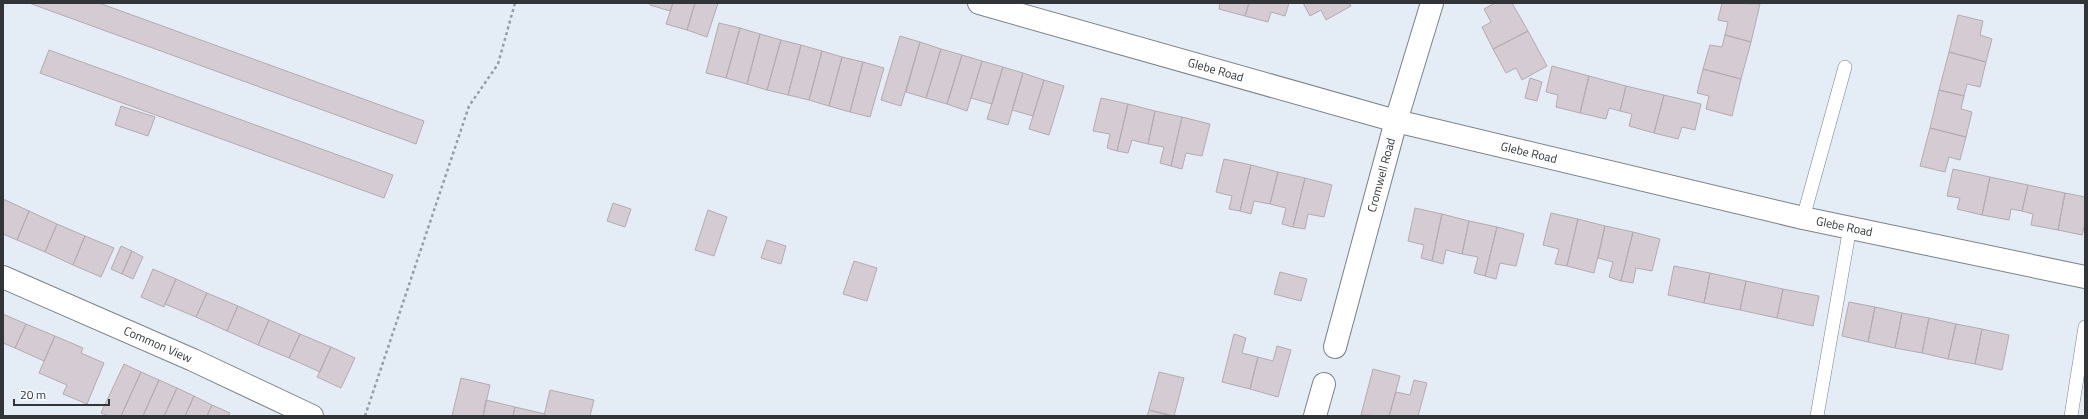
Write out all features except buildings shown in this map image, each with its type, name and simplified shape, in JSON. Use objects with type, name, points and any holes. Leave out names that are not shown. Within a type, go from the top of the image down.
[{"type":"street","name":"Cromwell Road","points":[[1335,348],[1396,121],[1432,3]]},
{"type":"street","name":"Glebe Road","points":[[985,4],[1396,121],[1803,218],[2085,276]]},
{"type":"street","name":"Common View","points":[[3,277],[193,360],[312,416]]},
{"type":"street","points":[[1315,416],[1324,384]]},
{"type":"lane","points":[[1803,218],[1845,67]]},
{"type":"lane","points":[[1817,416],[1850,228]]},
{"type":"lane","points":[[2071,416],[2085,327]]},
{"type":"path","points":[[365,416],[469,106],[498,64],[515,3]]}]
